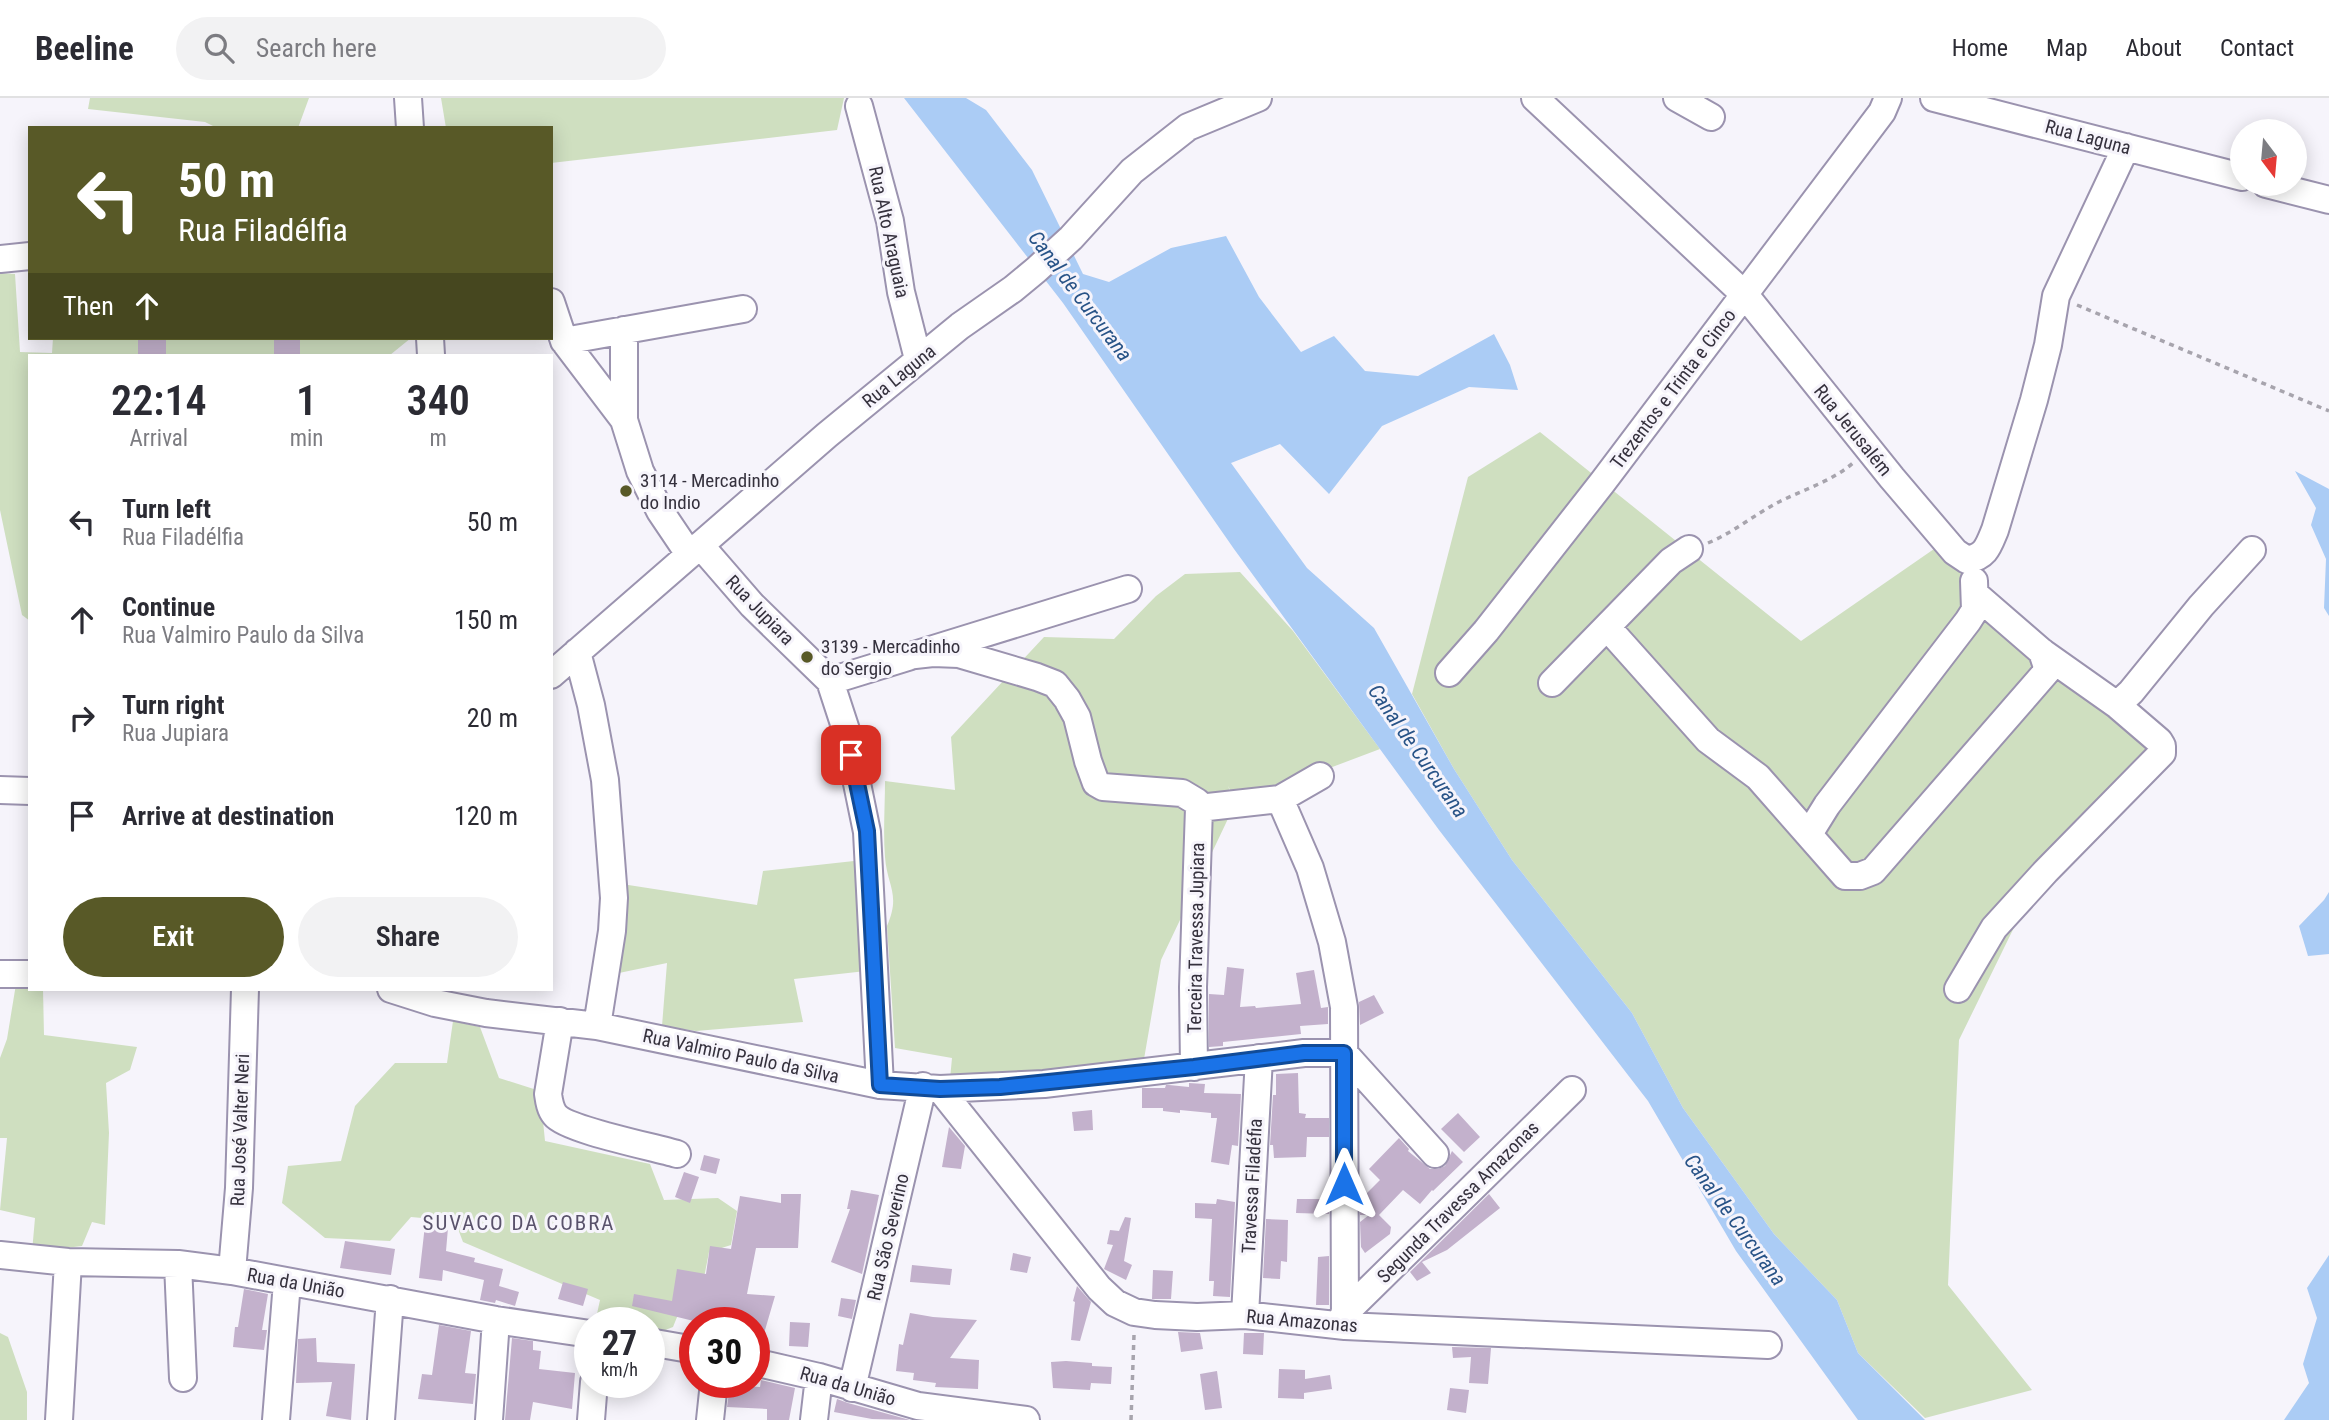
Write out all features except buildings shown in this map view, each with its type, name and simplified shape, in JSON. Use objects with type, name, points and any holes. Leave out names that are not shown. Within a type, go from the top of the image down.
[{"type":"street","points":[[408,98],[410,126]]},
{"type":"street","name":"Rua Laguna","points":[[553,673],[918,359],[1013,289],[1071,238],[1132,171],[1188,127],[1258,98]]},
{"type":"street","name":"Rua Jerusalém","points":[[1535,98],[1745,295],[1868,449],[1955,552],[1967,560]]},
{"type":"street","points":[[1677,98],[1711,117]]},
{"type":"street","name":"Trezentos e Trinta e Cinco","points":[[1449,673],[1486,631],[1602,483],[1874,122],[1888,98]]},
{"type":"street","name":"Rua Laguna","points":[[1934,98],[2230,174]]},
{"type":"street","name":"Rua Alto Araguaia","points":[[859,106],[890,221],[901,292],[918,359]]},
{"type":"street","points":[[1809,834],[1827,805],[1975,610],[1973,573],[1967,560],[1979,557],[1988,547],[1995,530],[2034,400],[2048,345],[2056,296],[2126,147]]},
{"type":"street","points":[[2307,194],[2329,200]]},
{"type":"street","points":[[0,259],[28,257]]},
{"type":"street","name":"Rua Jupiara","points":[[553,308],[564,341],[624,419]]},
{"type":"street","points":[[564,341],[743,309]]},
{"type":"street","name":"Rua Jupiara","points":[[624,330],[624,419],[640,471],[660,511],[695,550],[830,681],[846,730],[867,831],[880,1085]]},
{"type":"street","points":[[1552,683],[1671,561],[1689,549]]},
{"type":"street","points":[[2117,705],[2252,550]]},
{"type":"street","points":[[830,681],[1128,589]]},
{"type":"street","points":[[1958,989],[1994,928],[2162,753],[2159,741],[2117,705],[2042,652],[1975,594]]},
{"type":"street","points":[[1607,628],[1708,740],[1758,777],[1845,876],[1860,876],[1873,871],[2048,670],[2042,652]]},
{"type":"street","points":[[577,652],[591,705],[605,780],[614,898],[612,931],[597,1026]]},
{"type":"street","points":[[906,656],[959,654],[1055,684],[1077,717],[1096,783],[1103,788],[1182,793],[1197,802],[1199,808],[1280,799],[1320,776]]},
{"type":"street","points":[[0,790],[28,791]]},
{"type":"street","points":[[1280,799],[1310,868],[1332,942],[1343,1007],[1344,1320]]},
{"type":"street","name":"Terceira Travessa Jupiara","points":[[1194,1067],[1193,987],[1199,808]]},
{"type":"street","points":[[0,974],[28,974]]},
{"type":"street","name":"Rua José Valter Neri","points":[[232,1271],[239,1188],[245,991]]},
{"type":"street","name":"Rua Valmiro Paulo da Silva","points":[[397,991],[435,1003],[486,1013],[597,1026],[880,1085],[931,1087],[1044,1084],[1304,1053],[1344,1053]]},
{"type":"street","points":[[559,1021],[548,1094],[549,1104],[555,1115],[573,1125],[677,1154]]},
{"type":"street","points":[[1344,1053],[1435,1154]]},
{"type":"street","name":"Travessa Filadéfia","points":[[1245,1315],[1259,1058]]},
{"type":"street","name":"Rua Amazonas","points":[[931,1087],[1099,1288],[1115,1303],[1134,1312],[1197,1317],[1245,1315],[1344,1320],[1768,1345]]},
{"type":"street","name":"Rua São Severino","points":[[852,1388],[931,1087]]},
{"type":"street","name":"Segunda Travessa Amazonas","points":[[1344,1320],[1572,1090]]},
{"type":"street","name":"Rua da União","points":[[0,1255],[68,1262],[178,1264],[232,1271],[496,1320],[574,1332]]},
{"type":"street","points":[[60,1420],[68,1262]]},
{"type":"street","points":[[178,1264],[183,1378]]},
{"type":"street","points":[[276,1420],[286,1282]]},
{"type":"street","points":[[381,1420],[390,1299]]},
{"type":"street","points":[[489,1420],[496,1320]]},
{"type":"street","name":"Rua da União","points":[[770,1366],[819,1377],[918,1413],[1026,1420]]},
{"type":"street","points":[[814,1420],[819,1377]]},
{"type":"street","points":[[591,1420],[593,1398]]},
{"type":"street","points":[[710,1420],[712,1398]]},
{"type":"path","points":[[2056,296],[2329,411]]},
{"type":"path","points":[[1689,549],[1725,536],[1774,505],[1839,473],[1868,449]]},
{"type":"path","points":[[1131,1420],[1134,1312]]},
{"type":"green space","points":[[90,98],[309,98],[299,126],[213,126],[205,122],[88,109]]},
{"type":"green space","points":[[441,98],[844,98],[837,130],[553,163],[553,126],[446,126]]},
{"type":"green space","points":[[0,273],[15,274],[20,352],[52,353],[53,340],[409,340],[391,354],[28,354],[28,620],[22,615],[0,510]]},
{"type":"green space","points":[[1540,432],[1801,641],[1934,549],[2164,760],[2025,905],[1959,1040],[1948,1285],[2032,1390],[1925,1418],[1858,1353],[1837,1300],[1774,1234],[1683,1108],[1632,1013],[1512,860],[1454,769],[1412,694],[1468,477]]},
{"type":"green space","points":[[1240,572],[1293,631],[1380,749],[1237,803],[1228,786],[1235,804],[1161,960],[1143,1065],[950,1079],[952,1058],[895,1048],[887,926],[893,898],[885,857],[885,781],[955,790],[951,737],[1044,637],[1114,639],[1156,596],[1185,574]]},
{"type":"green space","points":[[863,860],[866,971],[794,979],[803,1022],[696,1031],[662,1026],[667,963],[619,973],[622,884],[757,905],[763,871]]},
{"type":"green space","points":[[16,984],[28,985],[28,991],[43,991],[44,1035],[137,1047],[130,1070],[106,1083],[109,1133],[105,1225],[92,1222],[82,1246],[32,1252],[35,1218],[0,1210],[7,1138],[0,1138],[0,1058],[7,1039]]},
{"type":"green space","points":[[453,1021],[480,1027],[499,1078],[540,1091],[545,1141],[650,1164],[664,1200],[718,1198],[737,1211],[731,1245],[709,1252],[701,1293],[688,1290],[673,1327],[665,1330],[665,1307],[598,1307],[600,1300],[463,1242],[455,1221],[411,1217],[390,1241],[325,1238],[282,1203],[288,1166],[341,1161],[355,1106],[395,1063],[447,1063]]},
{"type":"green space","points":[[0,1333],[8,1337],[27,1392],[27,1420],[0,1420]]},
{"type":"water","name":"Canal de Curcurana","points":[[904,98],[966,98],[986,110],[1032,170],[1083,274],[1109,282],[1171,248],[1226,236],[1259,297],[1301,352],[1334,336],[1365,371],[1418,376],[1494,334],[1510,365],[1518,390],[1469,387],[1382,426],[1329,494],[1280,444],[1231,463],[1307,568],[1374,628],[1454,769],[1512,860],[1632,1013],[1683,1108],[1774,1234],[1837,1300],[1858,1353],[1925,1420],[1858,1420],[1736,1251],[1648,1101],[1439,830],[1234,549],[1063,303]]},
{"type":"water","points":[[2295,471],[2329,489],[2329,616],[2324,608],[2326,559],[2311,525],[2316,508]]},
{"type":"water","points":[[2329,892],[2329,954],[2308,956],[2299,926]]},
{"type":"water","points":[[2329,1255],[2329,1420],[2284,1420],[2309,1383],[2303,1364],[2317,1318],[2307,1288]]},
{"type":"place","name":"3114 - Mercadinho do Indio","points":[[626,491]]},
{"type":"place","name":"3139 - Mercadinho do Sergio","points":[[807,657]]},
{"type":"district","name":"SUVACO DA COBRA","points":[[519,1223]]},
{"type":"route","points":[[851,755],[867,831],[880,1085],[940,1089],[1044,1084],[1304,1053],[1344,1053],[1344,1184]]}]
